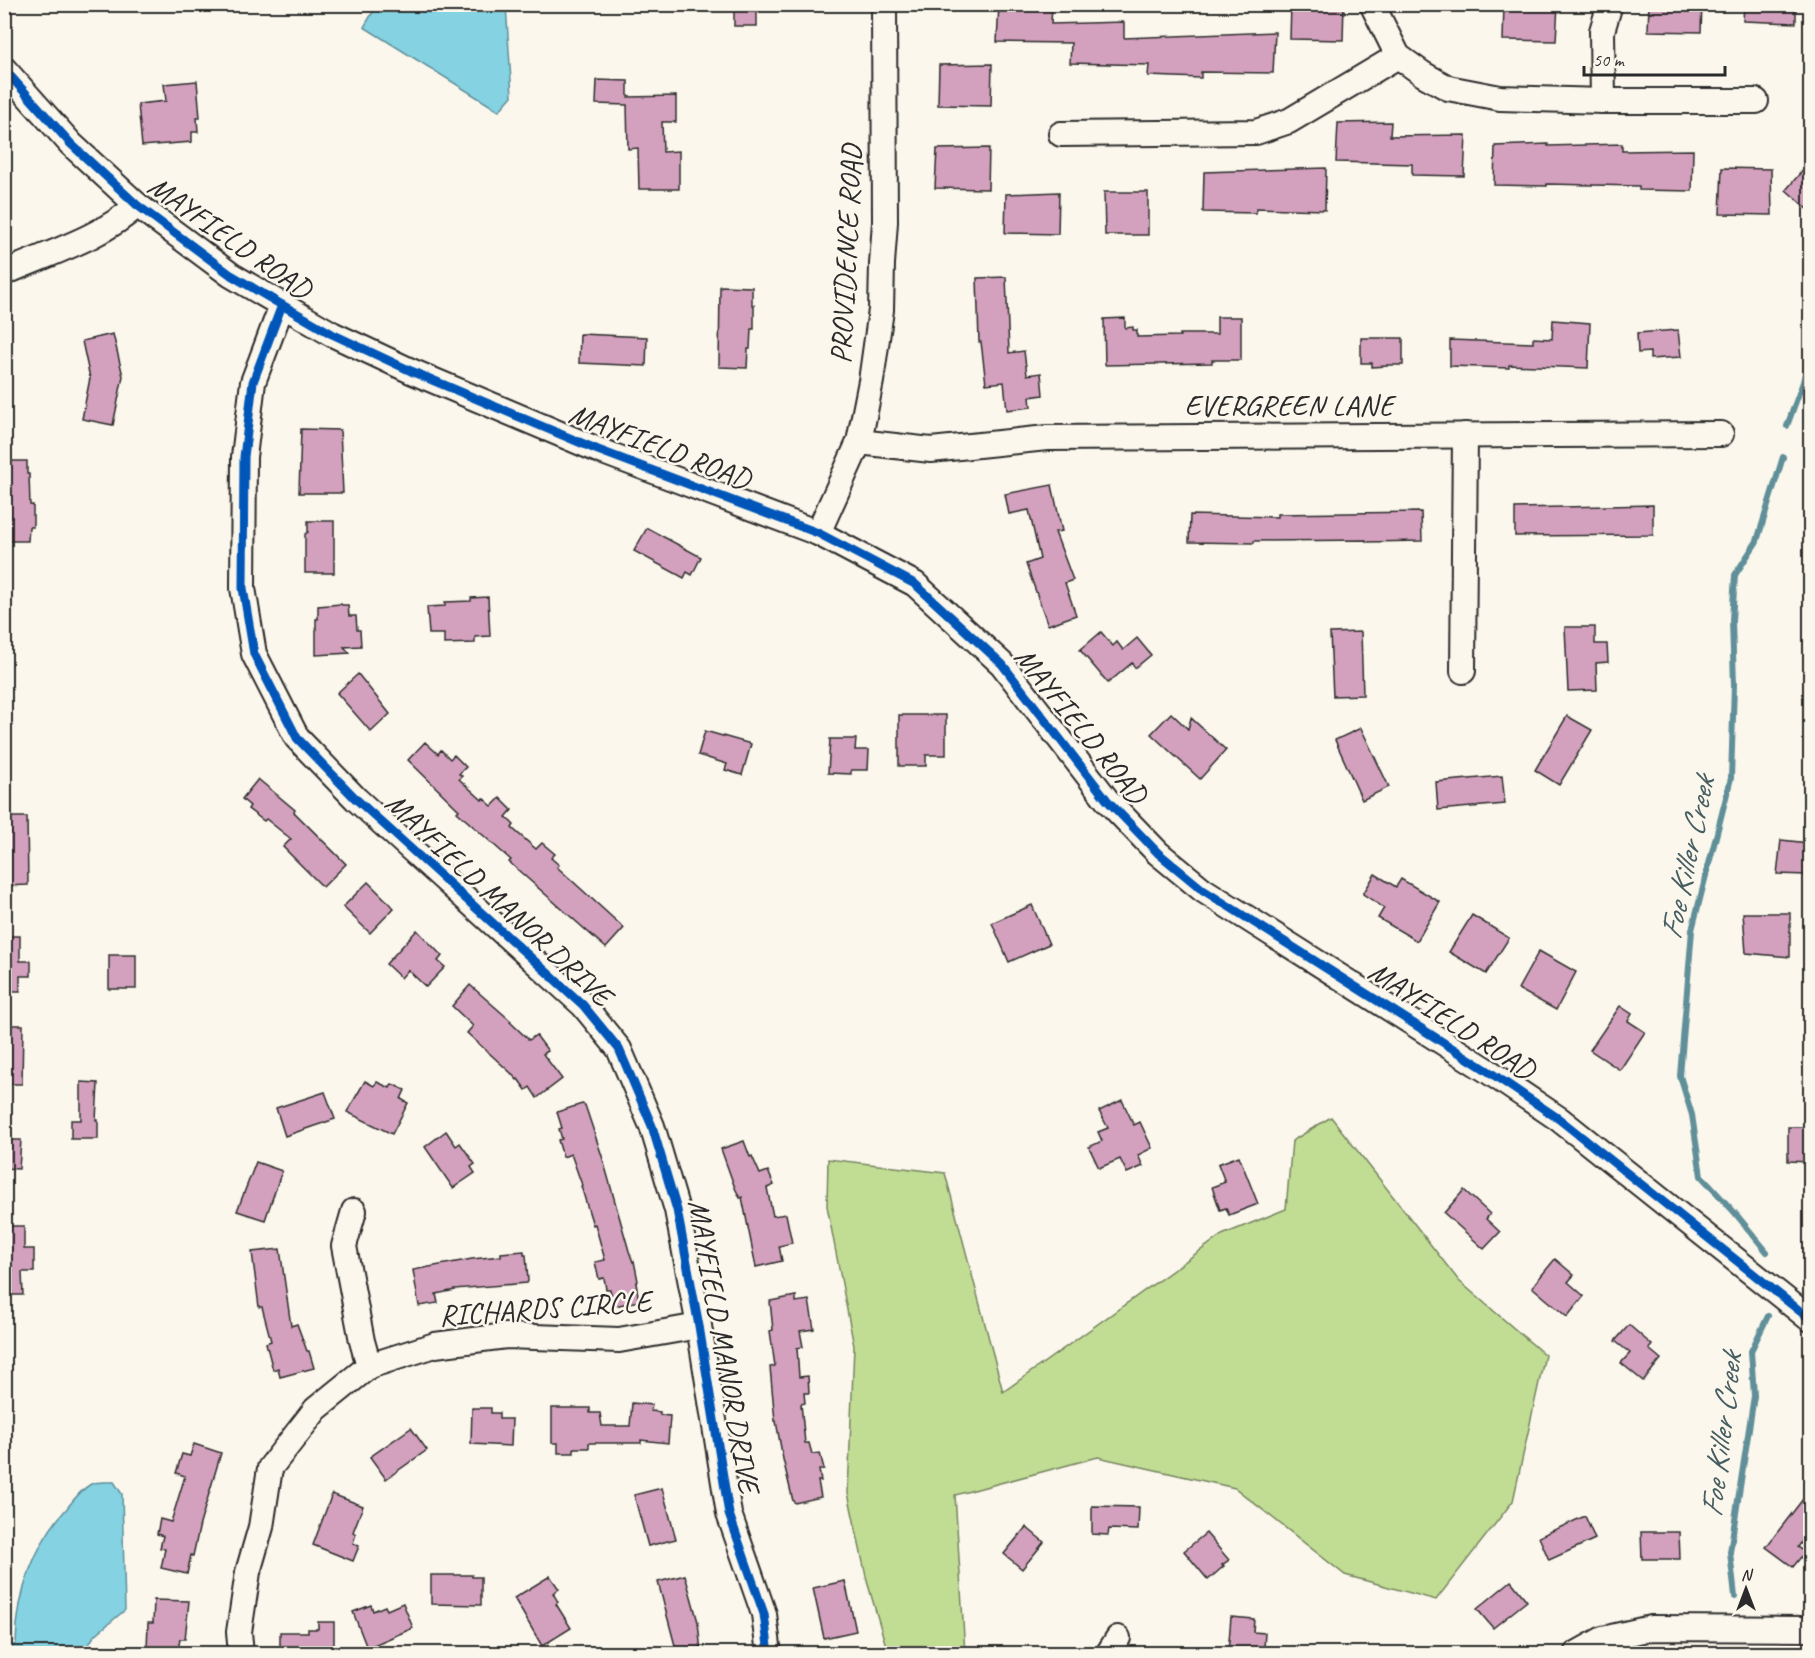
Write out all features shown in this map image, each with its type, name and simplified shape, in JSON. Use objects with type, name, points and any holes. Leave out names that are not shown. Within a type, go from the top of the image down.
[{"type":"street","name":"PROVIDENCE ROAD","points":[[818,533],[859,442],[871,381],[881,310],[885,222],[884,4]]},
{"type":"street","points":[[1372,4],[1398,56],[1448,88],[1500,98],[1603,101],[1756,100]]},
{"type":"street","points":[[1603,101],[1602,31],[1610,4]]},
{"type":"street","points":[[1061,134],[1256,132],[1289,122],[1398,56]]},
{"type":"street","name":"MAYFIELD ROAD","points":[[4,69],[71,144],[137,205],[231,274],[282,306],[332,334],[507,412],[598,450],[818,533],[915,584],[1002,664],[1107,800],[1158,853],[1203,890],[1485,1069],[1559,1119],[1810,1319]]},
{"type":"street","points":[[4,273],[107,229],[124,218],[137,205]]},
{"type":"street","name":"MAYFIELD MANOR DRIVE","points":[[282,306],[253,381],[244,457],[243,588],[254,654],[297,738],[357,799],[584,1005],[619,1049],[652,1126],[677,1210],[699,1326],[729,1514],[764,1614],[769,1653]]},
{"type":"street","name":"EVERGREEN LANE","points":[[859,442],[931,450],[1047,438],[1721,434]]},
{"type":"street","points":[[1463,671],[1465,435]]},
{"type":"street","points":[[354,1211],[344,1246],[369,1366]]},
{"type":"street","name":"RICHARDS CIRCLE","points":[[241,1653],[239,1632],[248,1572],[261,1527],[270,1468],[316,1409],[369,1366],[435,1345],[506,1336],[619,1340],[699,1326]]},
{"type":"street","points":[[1576,1653],[1603,1639],[1651,1628],[1810,1629]]},
{"type":"green space","points":[[1331,1117],[1459,1281],[1545,1355],[1513,1501],[1436,1600],[1345,1575],[1235,1488],[1098,1457],[955,1495],[965,1653],[888,1653],[867,1581],[848,1493],[854,1346],[827,1206],[828,1159],[945,1173],[1003,1392],[1222,1235],[1286,1209],[1292,1141]]},
{"type":"water","points":[[377,5],[506,5],[512,96],[499,111],[364,27]]},
{"type":"water","points":[[114,1482],[122,1494],[125,1610],[94,1636],[84,1653],[6,1653],[16,1643],[20,1606],[30,1570],[56,1521],[91,1484]]},
{"type":"building","points":[[734,4],[757,4],[757,26],[734,26]]},
{"type":"building","points":[[999,4],[1052,4],[1051,24],[1124,22],[1124,38],[1275,32],[1273,73],[1201,72],[1201,78],[1148,76],[1149,65],[1070,63],[1071,43],[997,42]]},
{"type":"building","points":[[1291,4],[1344,4],[1343,40],[1290,39]]},
{"type":"building","points":[[1504,4],[1558,4],[1556,41],[1503,40]]},
{"type":"building","points":[[1649,4],[1702,4],[1701,32],[1648,31]]},
{"type":"building","points":[[1744,4],[1796,4],[1796,23],[1743,21]]},
{"type":"building","points":[[992,64],[991,106],[938,105],[939,65]]},
{"type":"building","points":[[597,80],[628,81],[628,97],[676,96],[676,122],[662,122],[663,152],[679,151],[679,189],[639,189],[638,148],[628,149],[627,105],[596,104]]},
{"type":"building","points":[[197,81],[200,118],[197,118],[198,132],[192,132],[192,142],[142,146],[138,104],[166,101],[164,84]]},
{"type":"building","points":[[1391,122],[1390,136],[1466,135],[1464,176],[1412,175],[1412,164],[1336,162],[1338,123]]},
{"type":"building","points":[[1548,144],[1548,146],[1622,144],[1622,151],[1693,150],[1692,191],[1639,190],[1639,186],[1494,185],[1495,146]]},
{"type":"building","points":[[989,148],[988,189],[935,188],[937,149]]},
{"type":"building","points":[[1326,168],[1325,210],[1256,208],[1256,213],[1203,212],[1204,172]]},
{"type":"building","points":[[1722,168],[1771,169],[1772,215],[1720,214]]},
{"type":"building","points":[[1802,171],[1810,179],[1810,211],[1786,190]]},
{"type":"building","points":[[1059,192],[1058,234],[1005,233],[1006,194]]},
{"type":"building","points":[[1104,192],[1148,192],[1148,235],[1105,235]]},
{"type":"building","points":[[1006,277],[1009,353],[1024,351],[1027,375],[1041,373],[1043,395],[1030,397],[1031,407],[1007,410],[1004,382],[986,384],[981,342],[979,342],[977,278]]},
{"type":"building","points":[[720,286],[752,287],[754,329],[751,329],[747,368],[719,367]]},
{"type":"building","points":[[1217,317],[1241,317],[1241,360],[1212,360],[1212,363],[1105,365],[1104,319],[1125,318],[1125,328],[1133,327],[1133,330],[1137,330],[1137,337],[1217,334]]},
{"type":"building","points":[[1553,320],[1590,323],[1588,368],[1509,365],[1509,368],[1450,366],[1450,340],[1533,343],[1533,338],[1552,339]]},
{"type":"building","points":[[1678,330],[1681,357],[1650,359],[1650,352],[1638,353],[1637,333]]},
{"type":"building","points":[[113,334],[123,376],[113,425],[82,419],[90,378],[82,341]]},
{"type":"building","points":[[580,334],[647,337],[646,366],[579,363]]},
{"type":"building","points":[[1361,338],[1403,338],[1403,365],[1372,367],[1372,363],[1361,363]]},
{"type":"building","points":[[301,429],[340,430],[343,493],[299,493]]},
{"type":"building","points":[[4,461],[27,461],[30,505],[33,505],[33,527],[29,527],[28,541],[4,541]]},
{"type":"building","points":[[1052,485],[1062,531],[1055,532],[1073,580],[1065,583],[1076,615],[1048,625],[1026,564],[1040,559],[1029,510],[1009,514],[1005,494]]},
{"type":"building","points":[[1653,505],[1653,535],[1515,536],[1515,508]]},
{"type":"building","points":[[1421,512],[1422,541],[1189,542],[1190,515],[1277,517],[1277,514]]},
{"type":"building","points":[[308,521],[334,521],[334,573],[305,573],[305,534],[308,532]]},
{"type":"building","points":[[647,528],[701,557],[692,575],[687,572],[684,578],[634,551]]},
{"type":"building","points":[[488,597],[490,636],[475,637],[475,643],[444,644],[444,634],[429,634],[427,607],[445,606],[445,602],[471,601],[471,598]]},
{"type":"building","points":[[348,605],[349,616],[356,616],[361,646],[344,647],[350,653],[316,655],[318,606]]},
{"type":"building","points":[[1565,627],[1595,627],[1595,644],[1607,644],[1608,662],[1596,663],[1597,690],[1568,691]]},
{"type":"building","points":[[1101,632],[1113,646],[1117,642],[1123,650],[1137,638],[1151,655],[1135,668],[1132,663],[1108,683],[1080,650]]},
{"type":"building","points":[[1361,632],[1363,695],[1333,696],[1330,633]]},
{"type":"building","points":[[358,674],[390,714],[371,732],[337,693]]},
{"type":"building","points":[[1171,713],[1188,729],[1191,718],[1226,750],[1200,779],[1151,734]]},
{"type":"building","points":[[899,715],[946,715],[946,755],[926,755],[926,766],[899,766]]},
{"type":"building","points":[[1567,716],[1592,730],[1559,785],[1535,770]]},
{"type":"building","points":[[1361,728],[1389,787],[1362,800],[1335,740]]},
{"type":"building","points":[[705,731],[751,744],[742,775],[725,770],[727,764],[698,755]]},
{"type":"building","points":[[830,739],[856,739],[855,750],[869,750],[868,770],[851,770],[851,774],[828,773]]},
{"type":"building","points":[[425,742],[438,754],[441,750],[450,759],[454,755],[466,767],[459,774],[462,776],[459,779],[492,806],[500,798],[512,810],[506,817],[514,825],[512,828],[536,849],[542,843],[555,854],[551,858],[559,865],[557,867],[624,928],[606,948],[509,862],[511,860],[457,812],[459,810],[408,760]]},
{"type":"building","points":[[1502,776],[1505,804],[1438,810],[1436,782]]},
{"type":"building","points":[[258,779],[295,810],[294,812],[346,864],[323,887],[283,847],[291,839],[266,819],[264,821],[248,809],[250,806],[242,799]]},
{"type":"building","points":[[4,817],[27,817],[28,885],[5,886]]},
{"type":"building","points":[[1781,840],[1809,843],[1807,875],[1777,874]]},
{"type":"building","points":[[1375,874],[1396,887],[1401,879],[1440,902],[1417,941],[1378,918],[1384,908],[1363,894]]},
{"type":"building","points":[[368,882],[394,908],[370,933],[343,907]]},
{"type":"building","points":[[1032,905],[1049,944],[1009,962],[992,923]]},
{"type":"building","points":[[1743,913],[1790,913],[1790,957],[1746,953]]},
{"type":"building","points":[[1472,915],[1509,938],[1486,974],[1449,952]]},
{"type":"building","points":[[417,930],[442,956],[438,961],[445,967],[426,987],[408,970],[401,978],[386,964]]},
{"type":"building","points":[[4,936],[20,936],[20,961],[31,961],[31,976],[20,976],[20,991],[4,991]]},
{"type":"building","points":[[1539,951],[1576,972],[1556,1010],[1518,989]]},
{"type":"building","points":[[109,955],[136,955],[136,989],[109,989]]},
{"type":"building","points":[[470,985],[529,1040],[536,1035],[548,1051],[543,1054],[562,1079],[537,1098],[530,1087],[526,1090],[518,1079],[467,1033],[473,1026],[452,1006]]},
{"type":"building","points":[[1620,1006],[1632,1014],[1628,1021],[1645,1032],[1620,1070],[1590,1050]]},
{"type":"building","points":[[4,1025],[23,1025],[22,1084],[4,1084]]},
{"type":"building","points":[[365,1081],[374,1086],[377,1082],[390,1088],[392,1084],[405,1090],[401,1099],[408,1103],[392,1134],[347,1112]]},
{"type":"building","points":[[81,1082],[98,1083],[96,1120],[98,1120],[98,1139],[71,1139],[71,1120],[81,1120]]},
{"type":"building","points":[[325,1092],[335,1119],[285,1136],[276,1108]]},
{"type":"building","points":[[1122,1100],[1134,1125],[1140,1122],[1152,1148],[1138,1155],[1143,1166],[1127,1173],[1120,1159],[1099,1168],[1089,1147],[1102,1141],[1098,1132],[1108,1128],[1099,1111]]},
{"type":"building","points":[[585,1105],[602,1156],[629,1251],[634,1261],[639,1301],[614,1306],[610,1289],[606,1289],[604,1278],[599,1279],[595,1262],[605,1260],[595,1224],[593,1225],[571,1154],[563,1157],[558,1140],[562,1139],[559,1129],[562,1128],[557,1112]]},
{"type":"building","points":[[1788,1127],[1810,1127],[1810,1162],[1788,1161]]},
{"type":"building","points":[[446,1131],[456,1146],[460,1143],[475,1164],[471,1167],[475,1173],[453,1188],[425,1147]]},
{"type":"building","points":[[4,1140],[21,1140],[19,1169],[4,1168]]},
{"type":"building","points":[[744,1141],[760,1174],[768,1171],[774,1185],[767,1188],[773,1216],[786,1214],[792,1243],[779,1246],[782,1261],[756,1267],[742,1197],[740,1198],[735,1188],[721,1149]]},
{"type":"building","points":[[1239,1156],[1258,1204],[1229,1215],[1226,1208],[1220,1210],[1212,1187],[1225,1182],[1218,1164]]},
{"type":"building","points":[[256,1162],[282,1171],[265,1220],[237,1211]]},
{"type":"building","points":[[1464,1190],[1490,1214],[1486,1219],[1500,1232],[1484,1249],[1444,1213]]},
{"type":"building","points":[[4,1226],[24,1226],[24,1249],[34,1249],[34,1272],[22,1272],[23,1295],[4,1295]]},
{"type":"building","points":[[280,1249],[291,1326],[297,1324],[314,1368],[280,1377],[278,1368],[273,1370],[266,1343],[271,1341],[262,1307],[259,1307],[252,1252]]},
{"type":"building","points":[[524,1251],[527,1283],[454,1289],[436,1294],[438,1303],[419,1306],[413,1270],[501,1256],[501,1253]]},
{"type":"building","points":[[1555,1259],[1574,1275],[1568,1282],[1584,1296],[1567,1317],[1532,1287]]},
{"type":"building","points":[[796,1296],[796,1302],[809,1300],[814,1329],[800,1331],[803,1347],[797,1348],[799,1377],[808,1376],[809,1393],[804,1393],[805,1403],[801,1404],[805,1443],[809,1443],[812,1454],[820,1453],[824,1469],[819,1470],[821,1481],[818,1481],[821,1497],[795,1503],[775,1421],[770,1367],[775,1366],[770,1331],[773,1330],[770,1301]]},
{"type":"building","points":[[1629,1325],[1652,1345],[1649,1349],[1661,1359],[1643,1381],[1621,1363],[1630,1353],[1615,1341]]},
{"type":"building","points":[[632,1403],[652,1405],[651,1411],[670,1416],[668,1443],[641,1440],[641,1443],[589,1443],[589,1448],[574,1448],[574,1453],[558,1453],[558,1443],[552,1443],[552,1408],[590,1408],[590,1413],[600,1413],[602,1426],[630,1426]]},
{"type":"building","points":[[472,1408],[491,1408],[491,1413],[499,1413],[499,1419],[512,1419],[511,1446],[471,1444]]},
{"type":"building","points":[[411,1428],[427,1450],[386,1479],[370,1457]]},
{"type":"building","points":[[194,1444],[221,1453],[187,1574],[161,1568],[165,1549],[160,1548],[163,1536],[157,1534],[160,1519],[171,1522],[185,1476],[176,1473],[182,1454],[190,1456]]},
{"type":"building","points":[[662,1488],[676,1539],[648,1546],[634,1495]]},
{"type":"building","points":[[1810,1490],[1810,1531],[1798,1547],[1805,1552],[1793,1567],[1766,1547]]},
{"type":"building","points":[[332,1494],[363,1506],[353,1532],[356,1534],[353,1543],[359,1546],[353,1561],[313,1545]]},
{"type":"building","points":[[1092,1506],[1139,1507],[1138,1530],[1109,1529],[1108,1535],[1092,1534]]},
{"type":"building","points":[[1585,1516],[1595,1539],[1549,1560],[1539,1537]]},
{"type":"building","points":[[1026,1527],[1044,1542],[1022,1569],[1004,1554]]},
{"type":"building","points":[[1641,1532],[1679,1532],[1680,1559],[1642,1559]]},
{"type":"building","points":[[1206,1533],[1229,1560],[1208,1580],[1184,1551]]},
{"type":"building","points":[[431,1575],[481,1577],[481,1605],[431,1604]]},
{"type":"building","points":[[685,1575],[698,1622],[701,1653],[677,1653],[658,1582]]},
{"type":"building","points":[[550,1576],[559,1589],[553,1593],[558,1602],[556,1604],[571,1628],[542,1646],[514,1598]]},
{"type":"building","points":[[845,1581],[856,1631],[824,1638],[813,1588]]},
{"type":"building","points":[[1511,1581],[1527,1601],[1493,1628],[1477,1609]]},
{"type":"building","points":[[154,1600],[189,1601],[185,1639],[180,1639],[178,1650],[147,1648],[148,1623],[153,1623]]},
{"type":"building","points":[[403,1603],[413,1628],[367,1648],[353,1612],[371,1605],[373,1611],[385,1606],[387,1610]]},
{"type":"building","points":[[1231,1617],[1254,1619],[1253,1632],[1265,1633],[1264,1648],[1251,1647],[1250,1653],[1228,1653]]},
{"type":"building","points":[[318,1622],[334,1622],[334,1653],[280,1653],[280,1632],[308,1632],[308,1629],[318,1629]]},
{"type":"waterway","name":"Foe Killer Creek","points":[[1787,426],[1803,382],[1810,354]]},
{"type":"waterway","name":"Foe Killer Creek","points":[[1767,1252],[1701,1176],[1692,1115],[1680,1076],[1692,930],[1731,778],[1734,685],[1732,620],[1735,575],[1757,541],[1783,457]]},
{"type":"waterway","name":"Foe Killer Creek","points":[[1735,1597],[1730,1552],[1754,1396],[1751,1351],[1768,1316]]},
{"type":"cycle path","points":[[4,69],[71,144],[137,205],[231,275],[332,334],[411,371],[598,450],[818,533],[915,584],[1002,664],[1107,800],[1158,853],[1203,890],[1485,1069],[1559,1119],[1810,1319]]},
{"type":"cycle path","points":[[282,305],[253,382],[244,457],[243,588],[254,654],[297,738],[356,799],[583,1005],[619,1049],[652,1126],[677,1210],[699,1326],[729,1514],[764,1614],[769,1654]]}]
